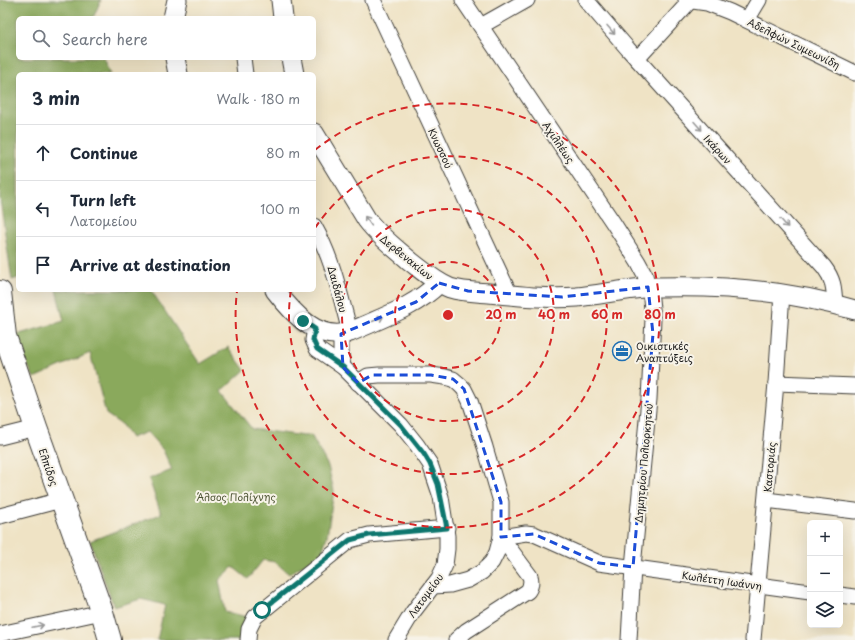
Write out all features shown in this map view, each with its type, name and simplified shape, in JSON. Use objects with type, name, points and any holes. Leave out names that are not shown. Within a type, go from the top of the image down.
[{"type":"main road","name":"Ελπίδος","points":[[0,292],[3,337],[102,612],[110,640]]},
{"type":"street","points":[[173,16],[177,0]]},
{"type":"street","name":"Κνωσσού","points":[[373,0],[510,295]]},
{"type":"street","name":"Αχιλλέως","points":[[463,0],[627,243],[641,267],[648,287]]},
{"type":"street","points":[[481,26],[527,0]]},
{"type":"street","name":"Ικάρων","points":[[586,0],[824,267],[833,282],[835,305]]},
{"type":"street","name":"Αδελφών Συμεωνίδη","points":[[686,0],[718,7],[855,73]]},
{"type":"street","points":[[637,59],[691,0]]},
{"type":"street","points":[[747,20],[759,0]]},
{"type":"street","points":[[174,60],[178,72]]},
{"type":"street","points":[[243,60],[245,72]]},
{"type":"street","points":[[291,60],[294,72]]},
{"type":"street","name":"Δερβενακίων","points":[[316,137],[372,227],[390,244],[439,283],[451,288],[510,295],[576,297],[648,287],[754,290],[782,293],[855,310]]},
{"type":"street","name":"Δαιδάλου","points":[[316,230],[331,262],[346,333]]},
{"type":"street","points":[[277,292],[297,316],[315,329],[325,332],[346,333],[416,302],[428,294],[439,283]]},
{"type":"street","name":"Δημητρίου Πολιορκητού","points":[[629,640],[633,567],[649,399],[653,334],[652,311],[648,287]]},
{"type":"street","name":"Καστοριάς","points":[[753,640],[776,383],[782,293]]},
{"type":"street","name":"Λατομείου","points":[[315,329],[313,340],[317,349],[343,367],[410,434],[430,464],[438,484],[447,528],[446,561],[442,572],[412,612],[396,640]]},
{"type":"street","points":[[343,367],[341,352],[346,333]]},
{"type":"street","points":[[358,383],[372,375],[416,375],[445,377],[452,379],[459,384],[464,389],[470,401],[501,502],[501,537],[495,557],[482,572],[468,580],[450,586],[433,586]]},
{"type":"street","points":[[776,383],[855,386]]},
{"type":"street","points":[[0,437],[36,428]]},
{"type":"street","points":[[0,516],[61,500]]},
{"type":"street","points":[[766,500],[855,511]]},
{"type":"street","points":[[248,640],[249,629],[255,617],[350,540],[369,535],[447,528]]},
{"type":"street","name":"Κωλέττη Ιωάννη","points":[[501,537],[526,533],[534,534],[598,562],[807,592]]},
{"type":"street","points":[[456,640],[466,631],[528,591],[530,587],[530,576],[501,537]]},
{"type":"street","points":[[843,595],[855,597]]},
{"type":"street","points":[[5,635],[102,612]]},
{"type":"highlighted area","points":[[439,283],[468,291],[562,297],[648,287],[653,334],[633,567],[599,563],[534,534],[501,537],[501,502],[464,389],[453,379],[431,375],[372,375],[358,383],[343,367],[341,334],[416,302]]},
{"type":"green space","points":[[0,0],[101,0],[94,16],[16,16],[16,60],[105,60],[110,72],[16,72],[16,279],[12,280],[0,199]]},
{"type":"green space","name":"Άλσος Πολίχνης","points":[[57,292],[152,292],[200,364],[228,347],[245,370],[222,391],[252,429],[304,436],[311,435],[328,466],[334,491],[327,536],[322,553],[289,574],[275,562],[263,560],[248,579],[233,567],[219,580],[225,612],[248,617],[241,631],[242,640],[157,640],[165,605],[141,599],[114,607],[90,541],[161,514],[149,479],[172,470],[163,450],[147,432],[131,438],[122,425],[106,414],[90,353],[34,378],[19,347],[16,335],[64,321]]},
{"type":"place","name":"Οικιστικές Αναπτύξεις","points":[[622,351]]},
{"type":"route","points":[[262,610],[346,542],[354,538],[369,535],[447,528],[438,484],[430,464],[424,454],[410,434],[343,367],[324,356],[317,349],[313,342],[315,329],[303,321]]}]
